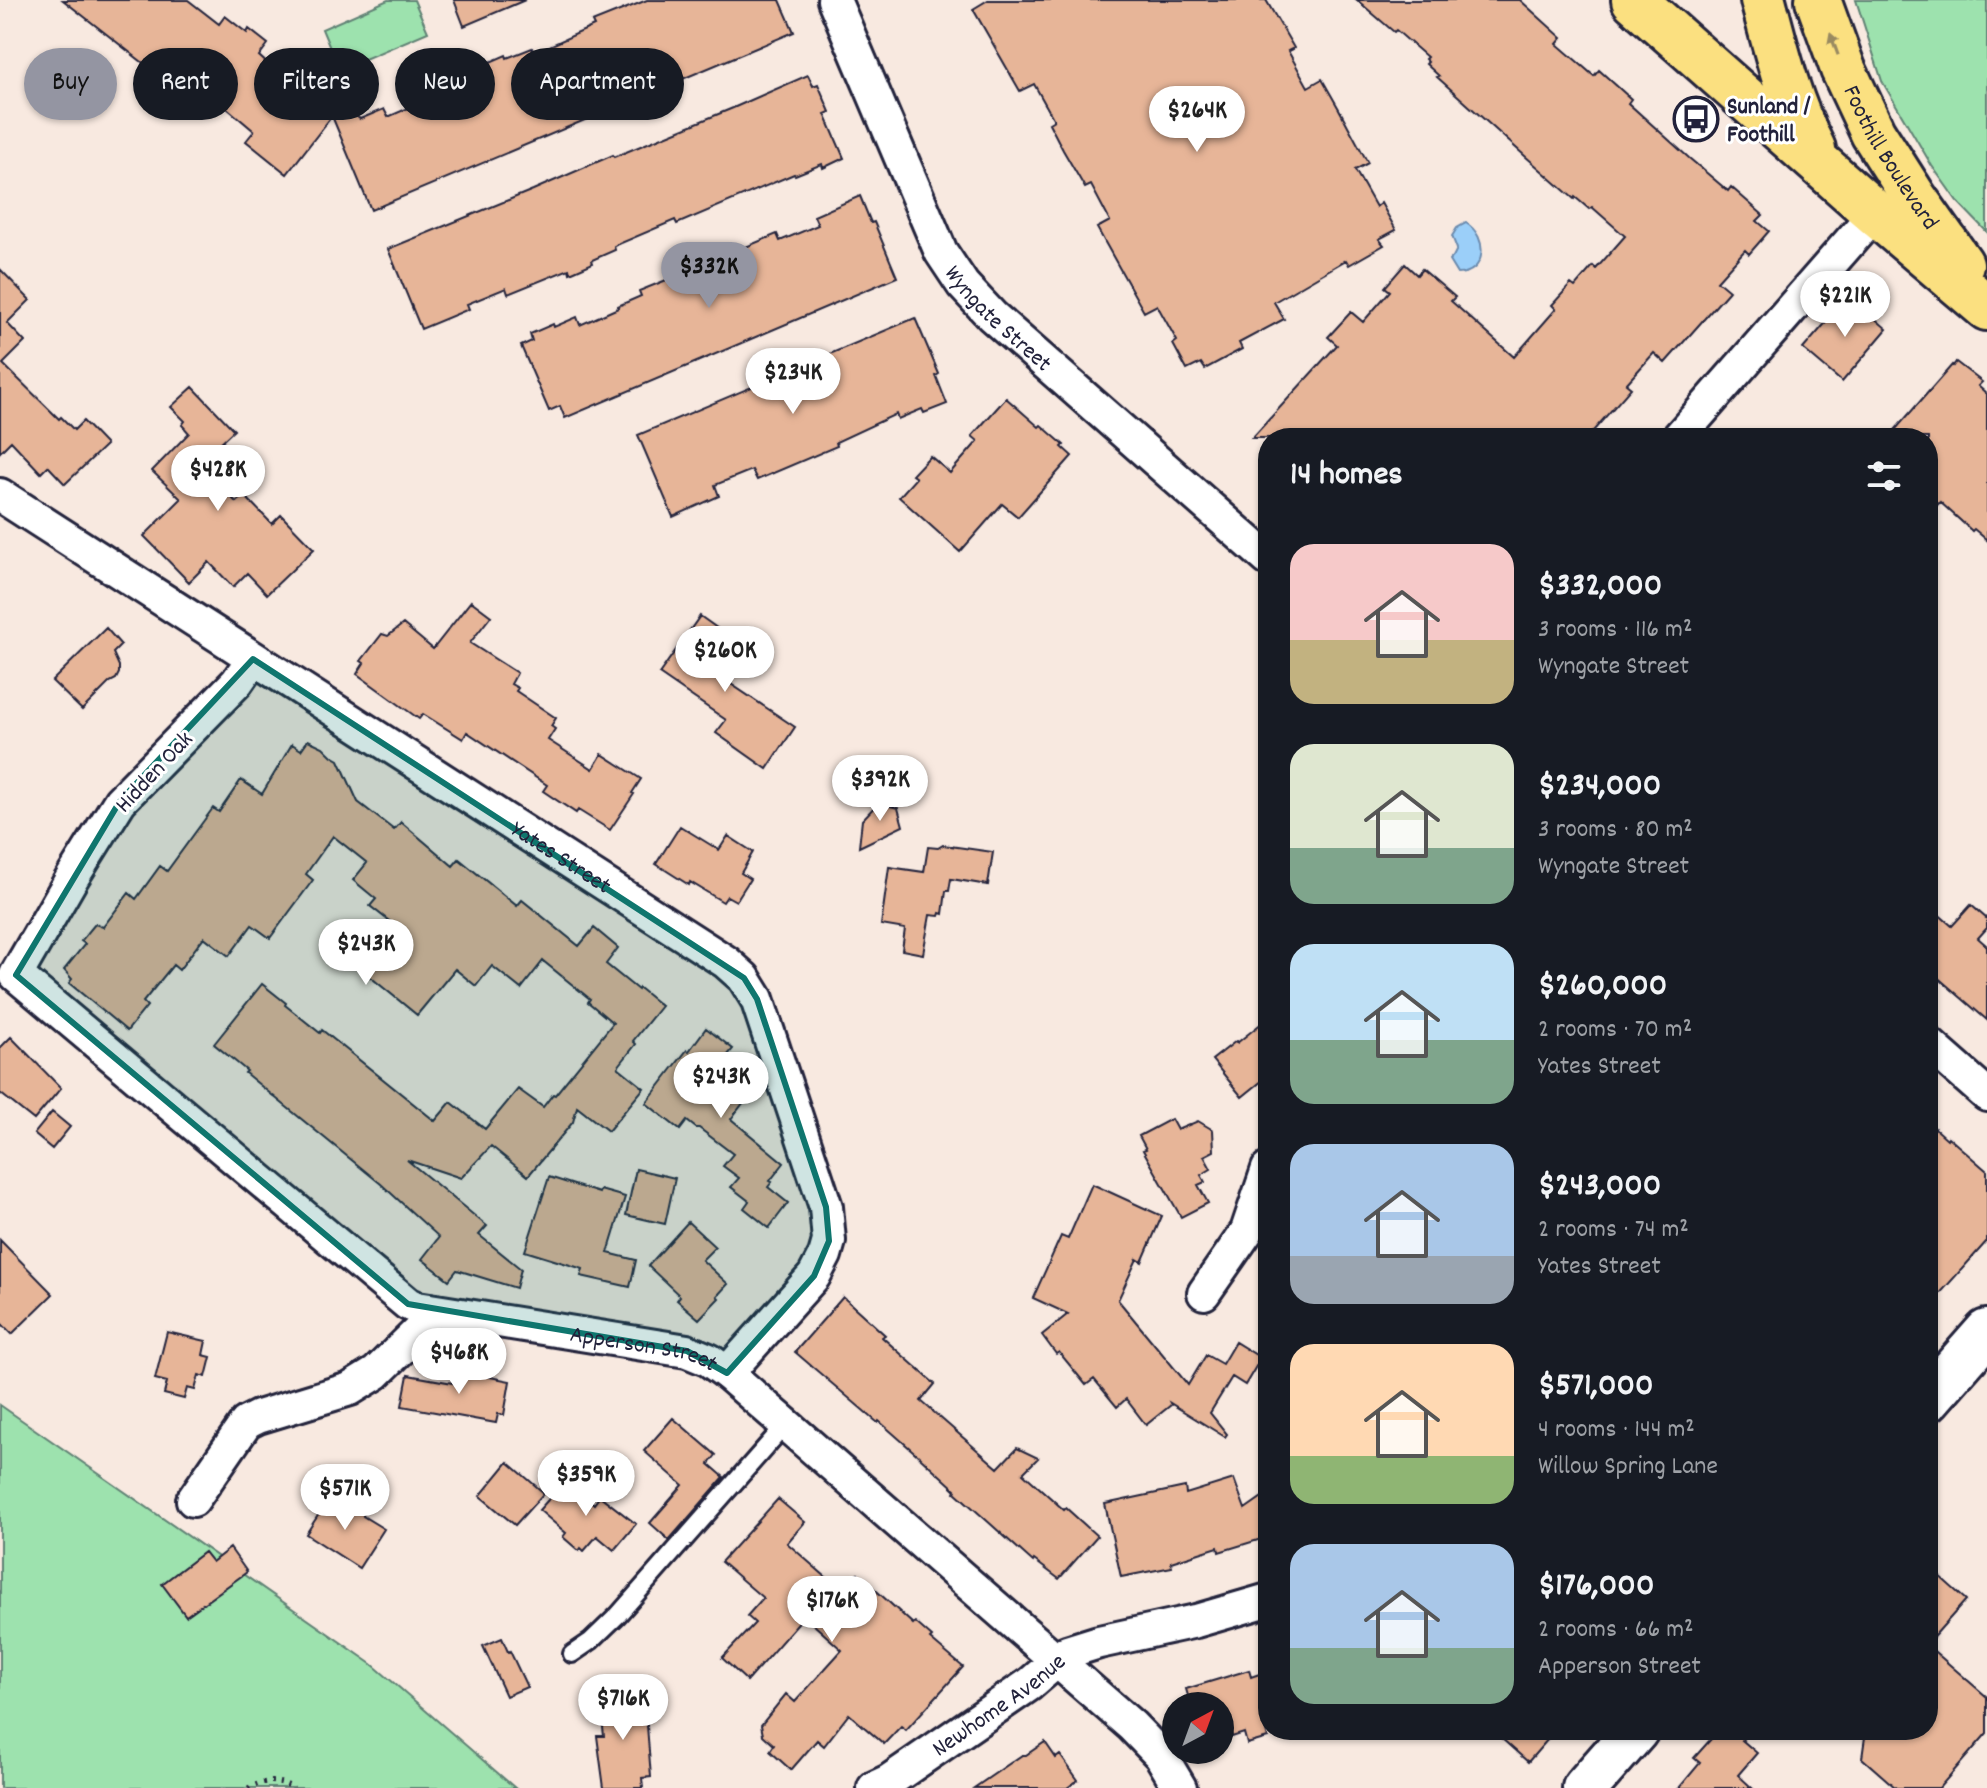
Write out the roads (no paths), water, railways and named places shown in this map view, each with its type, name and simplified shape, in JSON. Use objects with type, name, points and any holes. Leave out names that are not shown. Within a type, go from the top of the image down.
[{"type":"main road","points":[[1634,0],[1821,163]]},
{"type":"main road","name":"Foothill Boulevard","points":[[1763,0],[1797,117],[1821,163],[1875,213],[1987,305]]},
{"type":"main road","name":"Foothill Boulevard","points":[[1818,0],[1843,69],[1873,133],[1987,305]]},
{"type":"street","name":"Wyngate Street","points":[[834,0],[941,252],[963,285],[1052,369],[1258,550]]},
{"type":"street","points":[[1687,428],[1875,213]]},
{"type":"street","name":"Yates Street","points":[[0,495],[726,962],[744,978],[757,999],[826,1207],[829,1241],[814,1276],[727,1373]]},
{"type":"street","name":"Hidden Oak","points":[[16,975],[120,801],[237,682],[253,659]]},
{"type":"street","name":"Apperson Street","points":[[16,975],[400,1298],[417,1308],[687,1351],[709,1360],[1132,1726],[1161,1756],[1180,1788]]},
{"type":"street","points":[[1938,1052],[1987,1095]]},
{"type":"street","points":[[1204,1293],[1247,1231],[1258,1199]]},
{"type":"street","points":[[193,1500],[246,1423],[364,1382],[423,1327],[428,1310]]},
{"type":"street","points":[[1938,1388],[1987,1332]]},
{"type":"street","name":"Newhome Avenue","points":[[874,1788],[889,1781],[1017,1693],[1067,1652],[1258,1603]]},
{"type":"street","points":[[1585,1788],[1627,1740]]},
{"type":"lane","points":[[572,1654],[618,1615],[786,1424]]},
{"type":"water","points":[[1466,223],[1479,237],[1481,254],[1474,268],[1457,274],[1449,261],[1457,249],[1452,236],[1457,228]]},
{"type":"place","name":"Sunland / Foothill","points":[[1696,119]]}]
